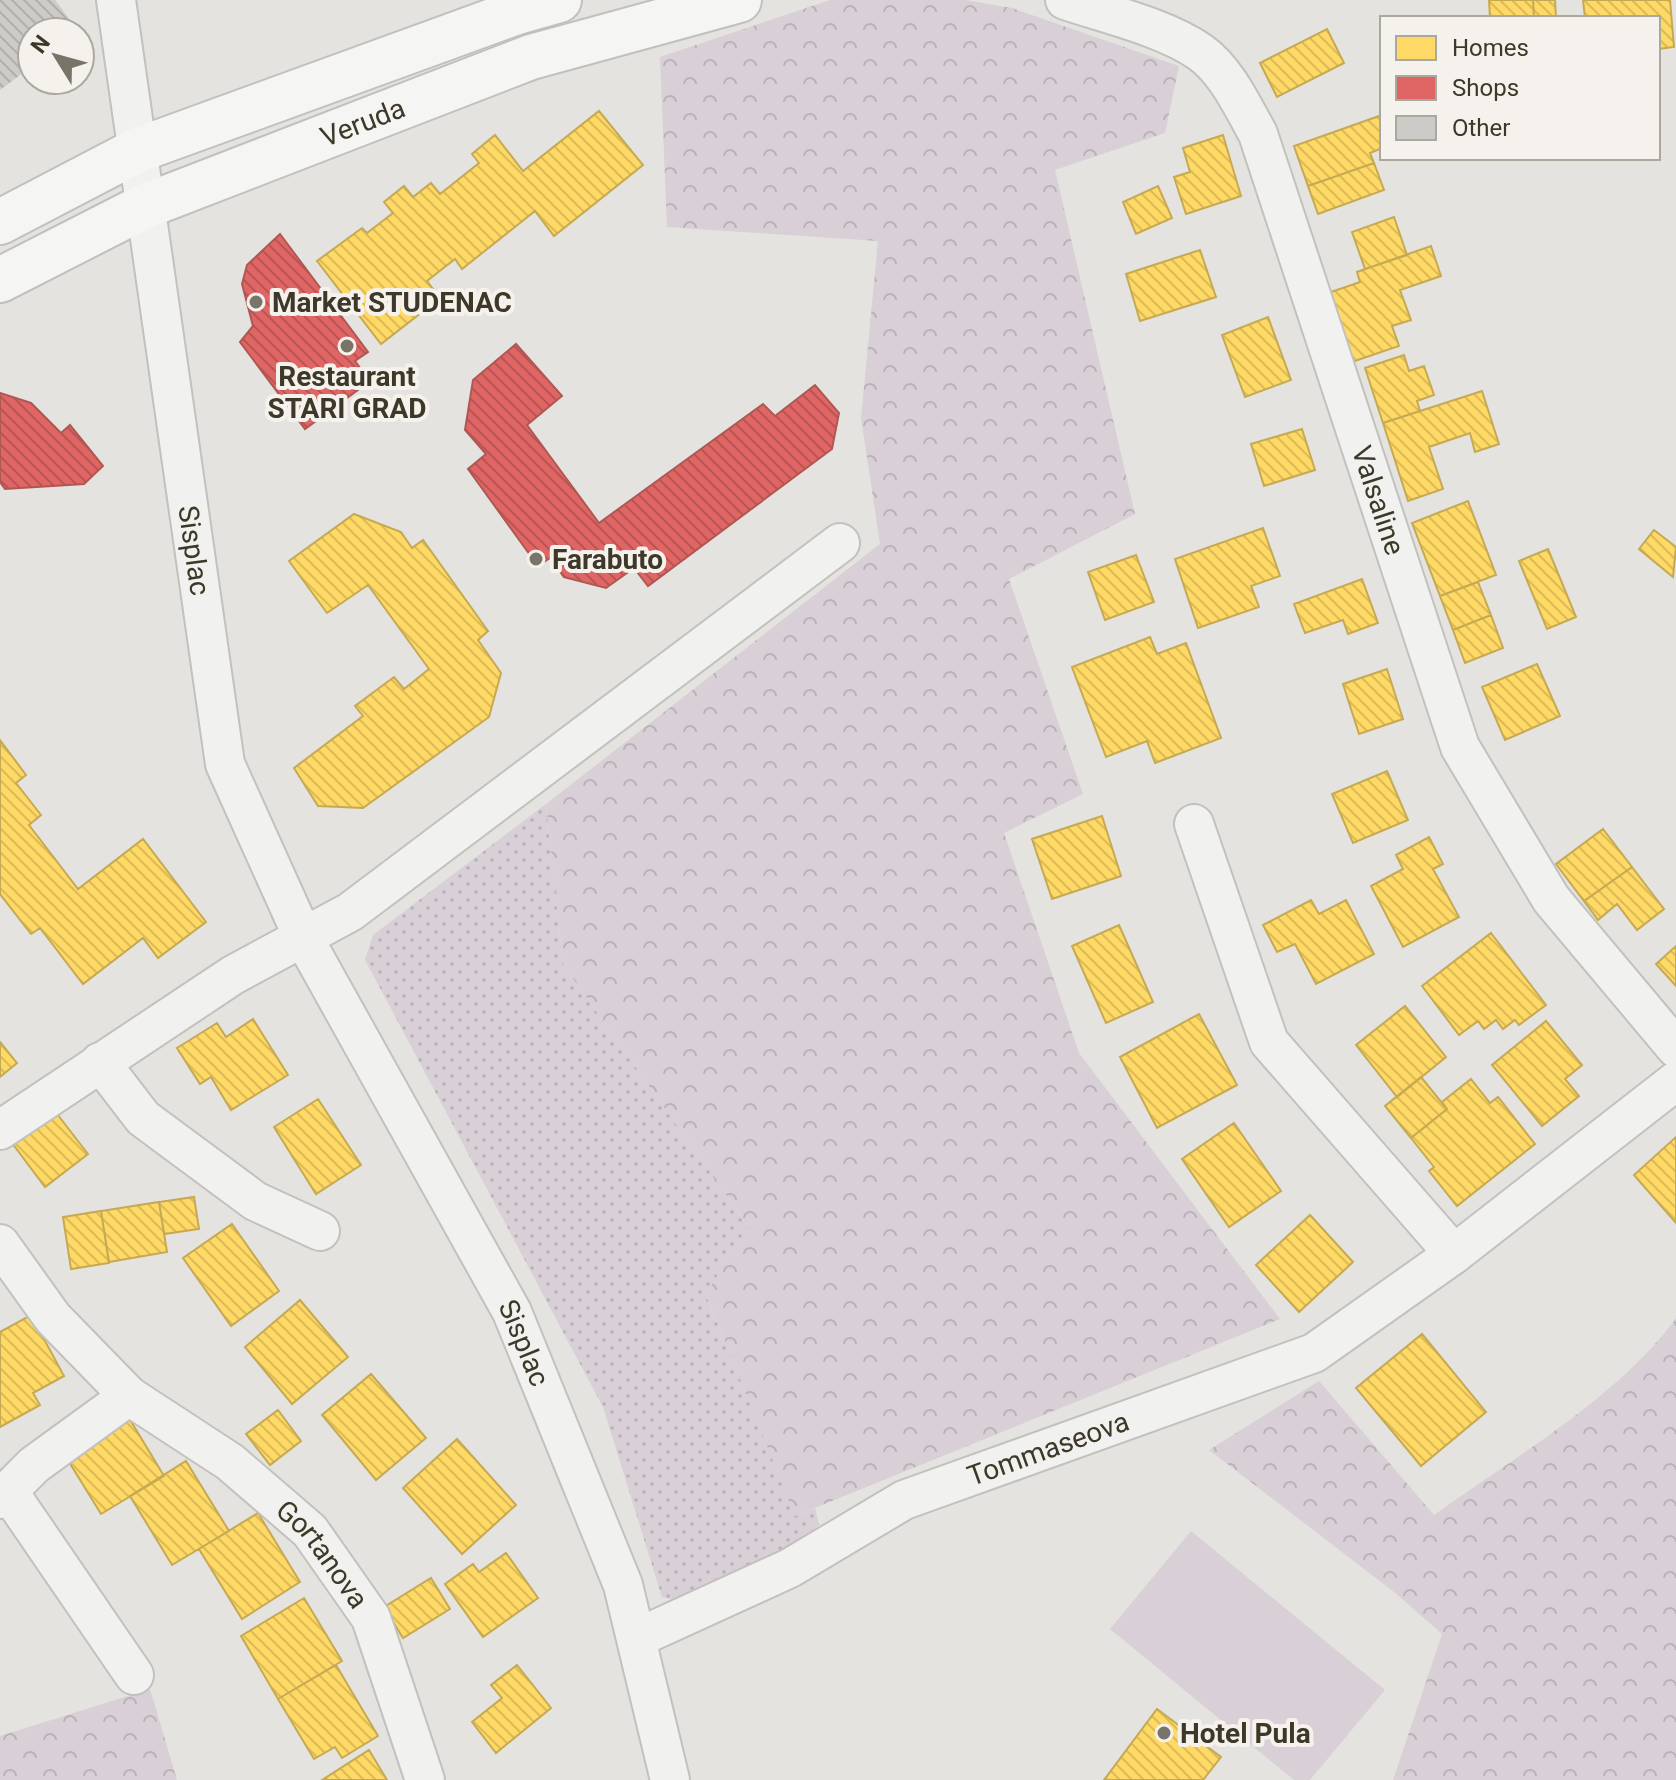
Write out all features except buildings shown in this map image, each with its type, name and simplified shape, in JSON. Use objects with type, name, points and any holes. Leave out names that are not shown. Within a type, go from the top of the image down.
[{"type":"main road","name":"Veruda","points":[[0,222],[138,150],[517,12],[559,0]]},
{"type":"main road","name":"Veruda","points":[[0,280],[143,207],[531,57],[739,0]]},
{"type":"street","name":"Sisplac","points":[[116,0],[138,150],[143,207],[225,764],[303,937],[512,1312],[623,1585],[670,1780]]},
{"type":"street","name":"Valsaline","points":[[1065,0],[1146,27],[1201,52],[1232,89],[1258,134],[1460,747],[1551,899],[1676,1048]]},
{"type":"street","points":[[0,1130],[233,975],[350,912],[840,543]]},
{"type":"street","points":[[1194,824],[1269,1042],[1454,1254]]},
{"type":"street","points":[[100,1062],[143,1118],[255,1201],[320,1231]]},
{"type":"street","name":"Tommaseova","points":[[637,1638],[790,1568],[904,1500],[1314,1353],[1454,1254],[1676,1081]]},
{"type":"street","name":"Gortanova","points":[[0,1244],[53,1318],[129,1396],[230,1462],[310,1531],[371,1618],[425,1780]]},
{"type":"street","points":[[129,1396],[34,1465],[4,1495],[134,1675]]},
{"type":"green space","points":[[830,0],[966,0],[1012,8],[1179,66],[1165,133],[1055,170],[1135,514],[1009,579],[1083,794],[1004,833],[1079,1053],[1280,1319],[795,1516],[706,1294],[748,1226],[563,964],[546,804],[880,544],[861,418],[878,241],[667,227],[660,57]]},
{"type":"green space","points":[[546,804],[563,964],[748,1226],[706,1295],[796,1516],[815,1508],[819,1525],[783,1554],[686,1603],[662,1597],[603,1407],[365,960],[373,935]]},
{"type":"green space","points":[[1676,1318],[1676,1780],[1393,1780],[1442,1634],[1394,1592],[1209,1450],[1319,1381],[1434,1515],[1595,1400],[1653,1347]]},
{"type":"green space","points":[[1191,1531],[1385,1690],[1310,1780],[1294,1780],[1110,1629]]},
{"type":"green space","points":[[150,1689],[177,1780],[0,1780],[0,1736]]},
{"type":"place","name":"Market STUDENAC","points":[[256,302]]},
{"type":"place","name":"Restaurant STARI GRAD","points":[[347,346]]},
{"type":"place","name":"Farabuto","points":[[536,559]]},
{"type":"place","name":"Hotel Pula","points":[[1164,1733]]}]
